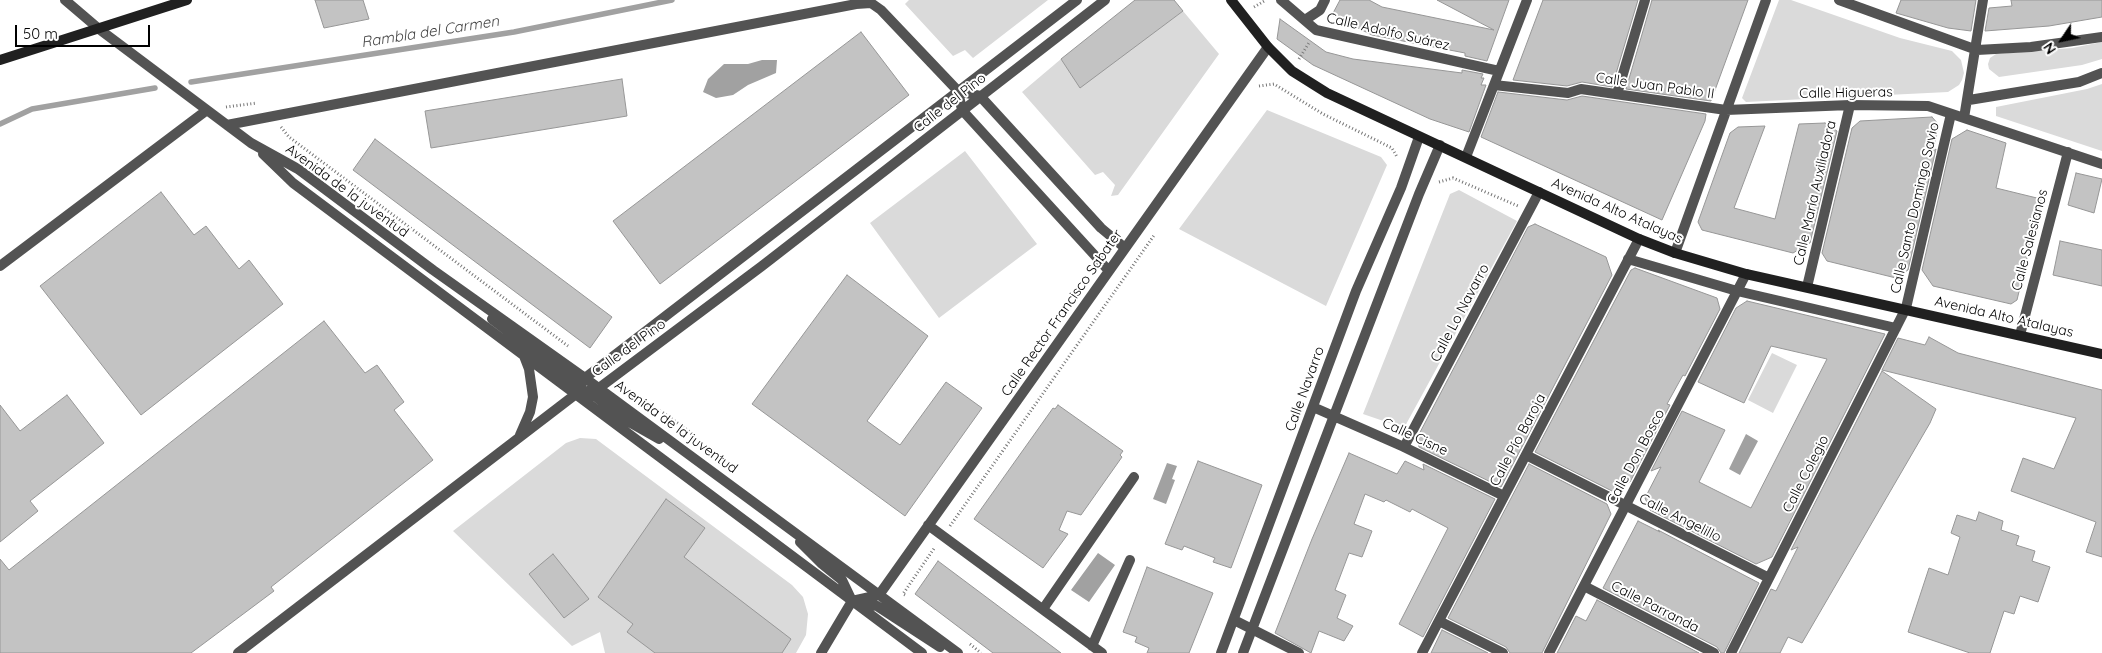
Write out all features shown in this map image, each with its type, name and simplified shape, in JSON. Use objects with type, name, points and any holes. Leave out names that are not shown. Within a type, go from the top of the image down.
[{"type":"main road","points":[[0,60],[187,0]]},
{"type":"main road","name":"Avenida Alto Atalayas","points":[[1231,0],[1268,47],[1292,70],[1327,93],[1419,137],[1466,156],[1639,239],[1746,274],[1906,308],[2102,354]]},
{"type":"street","name":"Avenida de la juventud","points":[[65,0],[100,29],[251,143],[293,183],[922,653]]},
{"type":"street","name":"Calle del Pino","points":[[576,394],[586,378],[1077,0]]},
{"type":"street","name":"Calle del Pino","points":[[576,394],[600,388],[762,266],[1105,0]]},
{"type":"street","name":"Calle Adolfo Suárez","points":[[1282,0],[1316,30],[1499,71]]},
{"type":"street","points":[[1304,20],[1320,10],[1325,0]]},
{"type":"street","points":[[1466,156],[1527,0]]},
{"type":"street","points":[[1617,94],[1645,0]]},
{"type":"street","points":[[1675,252],[1766,0]]},
{"type":"street","points":[[1839,0],[1977,50],[2031,47],[2102,37]]},
{"type":"street","points":[[1964,118],[1969,100],[1983,0]]},
{"type":"street","points":[[227,125],[856,4],[871,4],[881,10],[958,91],[962,110],[1109,271]]},
{"type":"street","name":"Calle Rector Francisco Sabater","points":[[879,595],[1268,47]]},
{"type":"street","points":[[1969,100],[2079,82],[2102,73]]},
{"type":"street","name":"Calle Juan Pablo II","points":[[1494,84],[1568,93],[1581,90],[1617,94],[1726,110]]},
{"type":"street","points":[[958,91],[980,96],[1101,228],[1124,248]]},
{"type":"street","name":"Calle Higueras","points":[[1726,110],[1850,105],[1928,106],[2102,164]]},
{"type":"street","name":"Calle María Auxiliadora","points":[[1807,287],[1850,105]]},
{"type":"street","points":[[0,266],[207,110]]},
{"type":"street","name":"Calle Santo Domingo Savio","points":[[1906,308],[1951,114]]},
{"type":"street","name":"Calle Navarro","points":[[1221,653],[1356,291],[1401,188],[1419,137]]},
{"type":"street","name":"Avenida de la juventud","points":[[251,143],[298,169],[433,270],[600,388],[958,653]]},
{"type":"street","points":[[1243,653],[1419,194],[1440,145]]},
{"type":"street","name":"Calle Salesianos","points":[[2020,335],[2068,152]]},
{"type":"street","name":"Calle Lo Navarro","points":[[1404,447],[1539,192]]},
{"type":"street","name":"Calle Pío Baroja","points":[[1422,653],[1639,239]]},
{"type":"street","points":[[1628,259],[1737,291],[1896,328]]},
{"type":"street","points":[[433,270],[509,333],[575,382],[576,394]]},
{"type":"street","name":"Calle Don Bosco","points":[[1549,653],[1746,274]]},
{"type":"street","name":"Calle Colegio","points":[[1731,653],[1906,308]]},
{"type":"street","points":[[518,438],[526,425],[532,397],[529,369],[524,355]]},
{"type":"street","points":[[238,653],[576,394],[595,396],[629,422],[701,464]]},
{"type":"street","name":"Calle Cisne","points":[[1313,407],[1404,447],[1504,496]]},
{"type":"street","name":"Calle Angelillo","points":[[1526,456],[1769,578]]},
{"type":"street","points":[[1043,609],[1134,478]]},
{"type":"street","points":[[780,522],[820,563],[842,580],[852,601]]},
{"type":"street","points":[[928,525],[1102,653]]},
{"type":"street","points":[[1092,646],[1130,560]]},
{"type":"street","name":"Calle Parranda","points":[[1584,586],[1714,653]]},
{"type":"street","points":[[821,653],[852,601],[879,595]]},
{"type":"street","points":[[852,601],[877,606],[904,626],[950,653]]},
{"type":"street","points":[[1234,620],[1300,653]]},
{"type":"street","points":[[1439,621],[1502,653]]},
{"type":"path","points":[[1292,70],[1316,30]]},
{"type":"path","points":[[1256,89],[1260,84],[1274,84],[1323,114],[1392,148],[1398,160]]},
{"type":"path","points":[[222,106],[234,107],[260,103]]},
{"type":"path","points":[[280,114],[280,127],[289,137],[574,351]]},
{"type":"path","points":[[1419,194],[1425,194],[1436,183],[1453,178],[1529,211]]},
{"type":"path","points":[[903,594],[1161,225]]},
{"type":"path","points":[[652,414],[643,403],[662,412],[690,432],[706,452],[697,448]]},
{"type":"path","points":[[888,583],[911,600]]},
{"type":"path","points":[[966,641],[981,653]]},
{"type":"shaded area","points":[[909,0],[1048,0],[973,58],[965,50],[953,56],[905,4]]},
{"type":"shaded area","points":[[1779,0],[1791,0],[1900,38],[1952,51],[1961,60],[1964,73],[1962,80],[1959,85],[1948,92],[1746,102],[1742,98]]},
{"type":"shaded area","points":[[1183,11],[1219,54],[1118,195],[1111,196],[1115,185],[1103,172],[1095,175],[1022,92],[1061,59],[1080,87]]},
{"type":"shaded area","points":[[2102,42],[2102,59],[2082,65],[1999,77],[1989,69],[1990,58],[1996,54],[2072,48]]},
{"type":"shaded area","points":[[762,60],[777,60],[776,73],[748,85],[733,95],[716,98],[703,92],[708,79],[724,64],[748,64]]},
{"type":"shaded area","points":[[2102,84],[2102,151],[1996,116],[1996,107],[2087,89]]},
{"type":"shaded area","points":[[1267,110],[1381,157],[1387,165],[1326,306],[1179,229]]},
{"type":"shaded area","points":[[965,151],[1037,244],[939,318],[870,223]]},
{"type":"shaded area","points":[[1459,190],[1517,221],[1404,428],[1363,414],[1450,194]]},
{"type":"shaded area","points":[[1772,353],[1797,365],[1773,413],[1748,400]]},
{"type":"shaded area","points":[[1746,434],[1758,441],[1740,475],[1729,469]]},
{"type":"shaded area","points":[[580,438],[596,439],[792,585],[803,597],[808,614],[806,635],[796,653],[605,653],[600,632],[572,646],[453,531],[566,443]]},
{"type":"shaded area","points":[[1167,463],[1177,466],[1172,479],[1175,480],[1166,504],[1153,499]]},
{"type":"shaded area","points":[[1098,553],[1115,565],[1089,602],[1071,590]]},
{"type":"building","points":[[315,0],[363,0],[369,19],[324,28]]},
{"type":"building","points":[[1135,0],[1174,0],[1183,11],[1080,88],[1061,59]]},
{"type":"building","points":[[1340,0],[1369,0],[1382,7],[1494,30],[1437,0],[1509,0],[1487,61],[1465,56],[1465,53],[1372,35],[1332,15]]},
{"type":"building","points":[[1543,0],[1638,0],[1612,87],[1582,82],[1567,86],[1513,80]]},
{"type":"building","points":[[1652,0],[1748,0],[1711,101],[1626,89]]},
{"type":"building","points":[[1901,0],[1976,0],[1971,31],[1948,28],[1896,13]]},
{"type":"building","points":[[2011,0],[2102,0],[2102,17],[2049,26],[1985,31],[1989,8],[2012,6]]},
{"type":"building","points":[[1280,19],[1326,52],[1353,59],[1462,73],[1462,70],[1483,74],[1481,78],[1484,78],[1481,85],[1486,85],[1469,132],[1430,119],[1313,65],[1277,39]]},
{"type":"building","points":[[861,32],[909,95],[660,284],[613,221]]},
{"type":"building","points":[[622,79],[627,116],[431,148],[425,111]]},
{"type":"building","points":[[1498,92],[1567,100],[1582,96],[1706,114],[1705,121],[1662,220],[1481,137]]},
{"type":"building","points":[[1932,117],[1939,125],[1933,151],[1936,149],[1908,270],[1896,278],[1827,261],[1822,253],[1852,128],[1860,121]]},
{"type":"building","points":[[1825,123],[1837,131],[1810,243],[1793,253],[1702,230],[1698,222],[1730,133],[1738,127],[1765,126],[1734,208],[1775,219],[1799,124]]},
{"type":"building","points":[[1967,130],[2006,143],[1996,188],[2041,199],[2017,300],[2011,304],[1933,286],[1922,270],[1952,139]]},
{"type":"building","points":[[375,139],[612,317],[590,348],[353,170]]},
{"type":"building","points":[[2076,173],[2102,179],[2094,213],[2068,205]]},
{"type":"building","points":[[161,192],[194,235],[206,226],[239,269],[249,260],[283,304],[141,415],[40,286]]},
{"type":"building","points":[[1535,224],[1606,257],[1612,275],[1501,487],[1419,447],[1417,438],[1528,227]]},
{"type":"building","points":[[2060,241],[2102,250],[2102,286],[2053,275]]},
{"type":"building","points":[[1635,268],[1717,298],[1720,309],[1685,376],[1683,375],[1667,404],[1670,405],[1630,482],[1612,491],[1535,452],[1631,270]]},
{"type":"building","points":[[847,275],[928,336],[867,421],[900,445],[946,382],[982,408],[905,516],[752,404]]},
{"type":"building","points":[[1747,301],[1885,334],[1772,557],[1756,564],[1650,510],[1645,498],[1661,467],[1651,471],[1682,411],[1725,430],[1699,482],[1751,508],[1827,359],[1771,346],[1744,403],[1698,382],[1736,308]]},
{"type":"building","points":[[324,321],[365,373],[377,365],[404,402],[394,410],[433,460],[271,587],[274,591],[191,653],[0,653],[0,559],[9,570]]},
{"type":"building","points":[[1929,337],[1958,353],[2102,390],[2102,557],[2086,552],[2096,522],[2011,491],[2023,458],[2054,469],[2076,418],[1882,370],[1898,338],[1925,345]]},
{"type":"building","points":[[1882,371],[1936,409],[1930,423],[1802,643],[1788,637],[1780,653],[1739,653],[1771,589],[1776,591],[1798,547],[1791,550]]},
{"type":"building","points":[[67,395],[104,443],[30,501],[38,511],[0,542],[0,405],[20,431]]},
{"type":"building","points":[[1058,405],[1123,451],[1120,455],[1122,457],[1081,515],[1067,511],[1059,530],[1068,534],[1043,568],[974,519],[1053,408],[1055,409]]},
{"type":"building","points":[[1349,453],[1397,474],[1405,461],[1424,470],[1423,464],[1495,499],[1423,637],[1399,624],[1448,528],[1412,509],[1410,512],[1386,500],[1384,502],[1365,494],[1354,524],[1372,531],[1362,557],[1349,553],[1335,590],[1346,595],[1337,618],[1353,626],[1344,641],[1319,631],[1311,653],[1275,633],[1312,539]]},
{"type":"building","points":[[1198,461],[1262,485],[1231,568],[1213,562],[1215,558],[1184,546],[1182,550],[1165,544]]},
{"type":"building","points":[[1529,464],[1607,504],[1611,514],[1542,653],[1510,653],[1506,647],[1448,618]]},
{"type":"building","points":[[666,499],[705,528],[684,557],[791,639],[782,653],[655,653],[627,632],[633,624],[598,597]]},
{"type":"building","points":[[1979,512],[2003,521],[2001,530],[2019,536],[2016,545],[2035,551],[2032,561],[2050,567],[2038,602],[2020,596],[2014,614],[2004,611],[1990,653],[1970,653],[1908,632],[1929,568],[1948,575],[1960,537],[1951,533],[1957,515],[1976,521]]},
{"type":"building","points":[[1638,521],[1759,583],[1724,653],[1721,653],[1717,647],[1603,588]]},
{"type":"building","points":[[553,554],[589,599],[564,618],[529,574]]},
{"type":"building","points":[[938,561],[1061,653],[993,653],[915,594]]},
{"type":"building","points":[[1147,567],[1213,593],[1189,653],[1147,653],[1149,648],[1135,642],[1137,637],[1123,632]]},
{"type":"building","points":[[1597,600],[1699,653],[1557,653],[1576,616],[1586,621]]},
{"type":"building","points":[[1442,630],[1488,653],[1431,653]]},
{"type":"waterway","name":"Rambla del Carmen","points":[[191,82],[514,32],[672,0]]},
{"type":"waterway","name":"Rambla del Carmen","points":[[0,124],[32,109],[155,88]]}]
